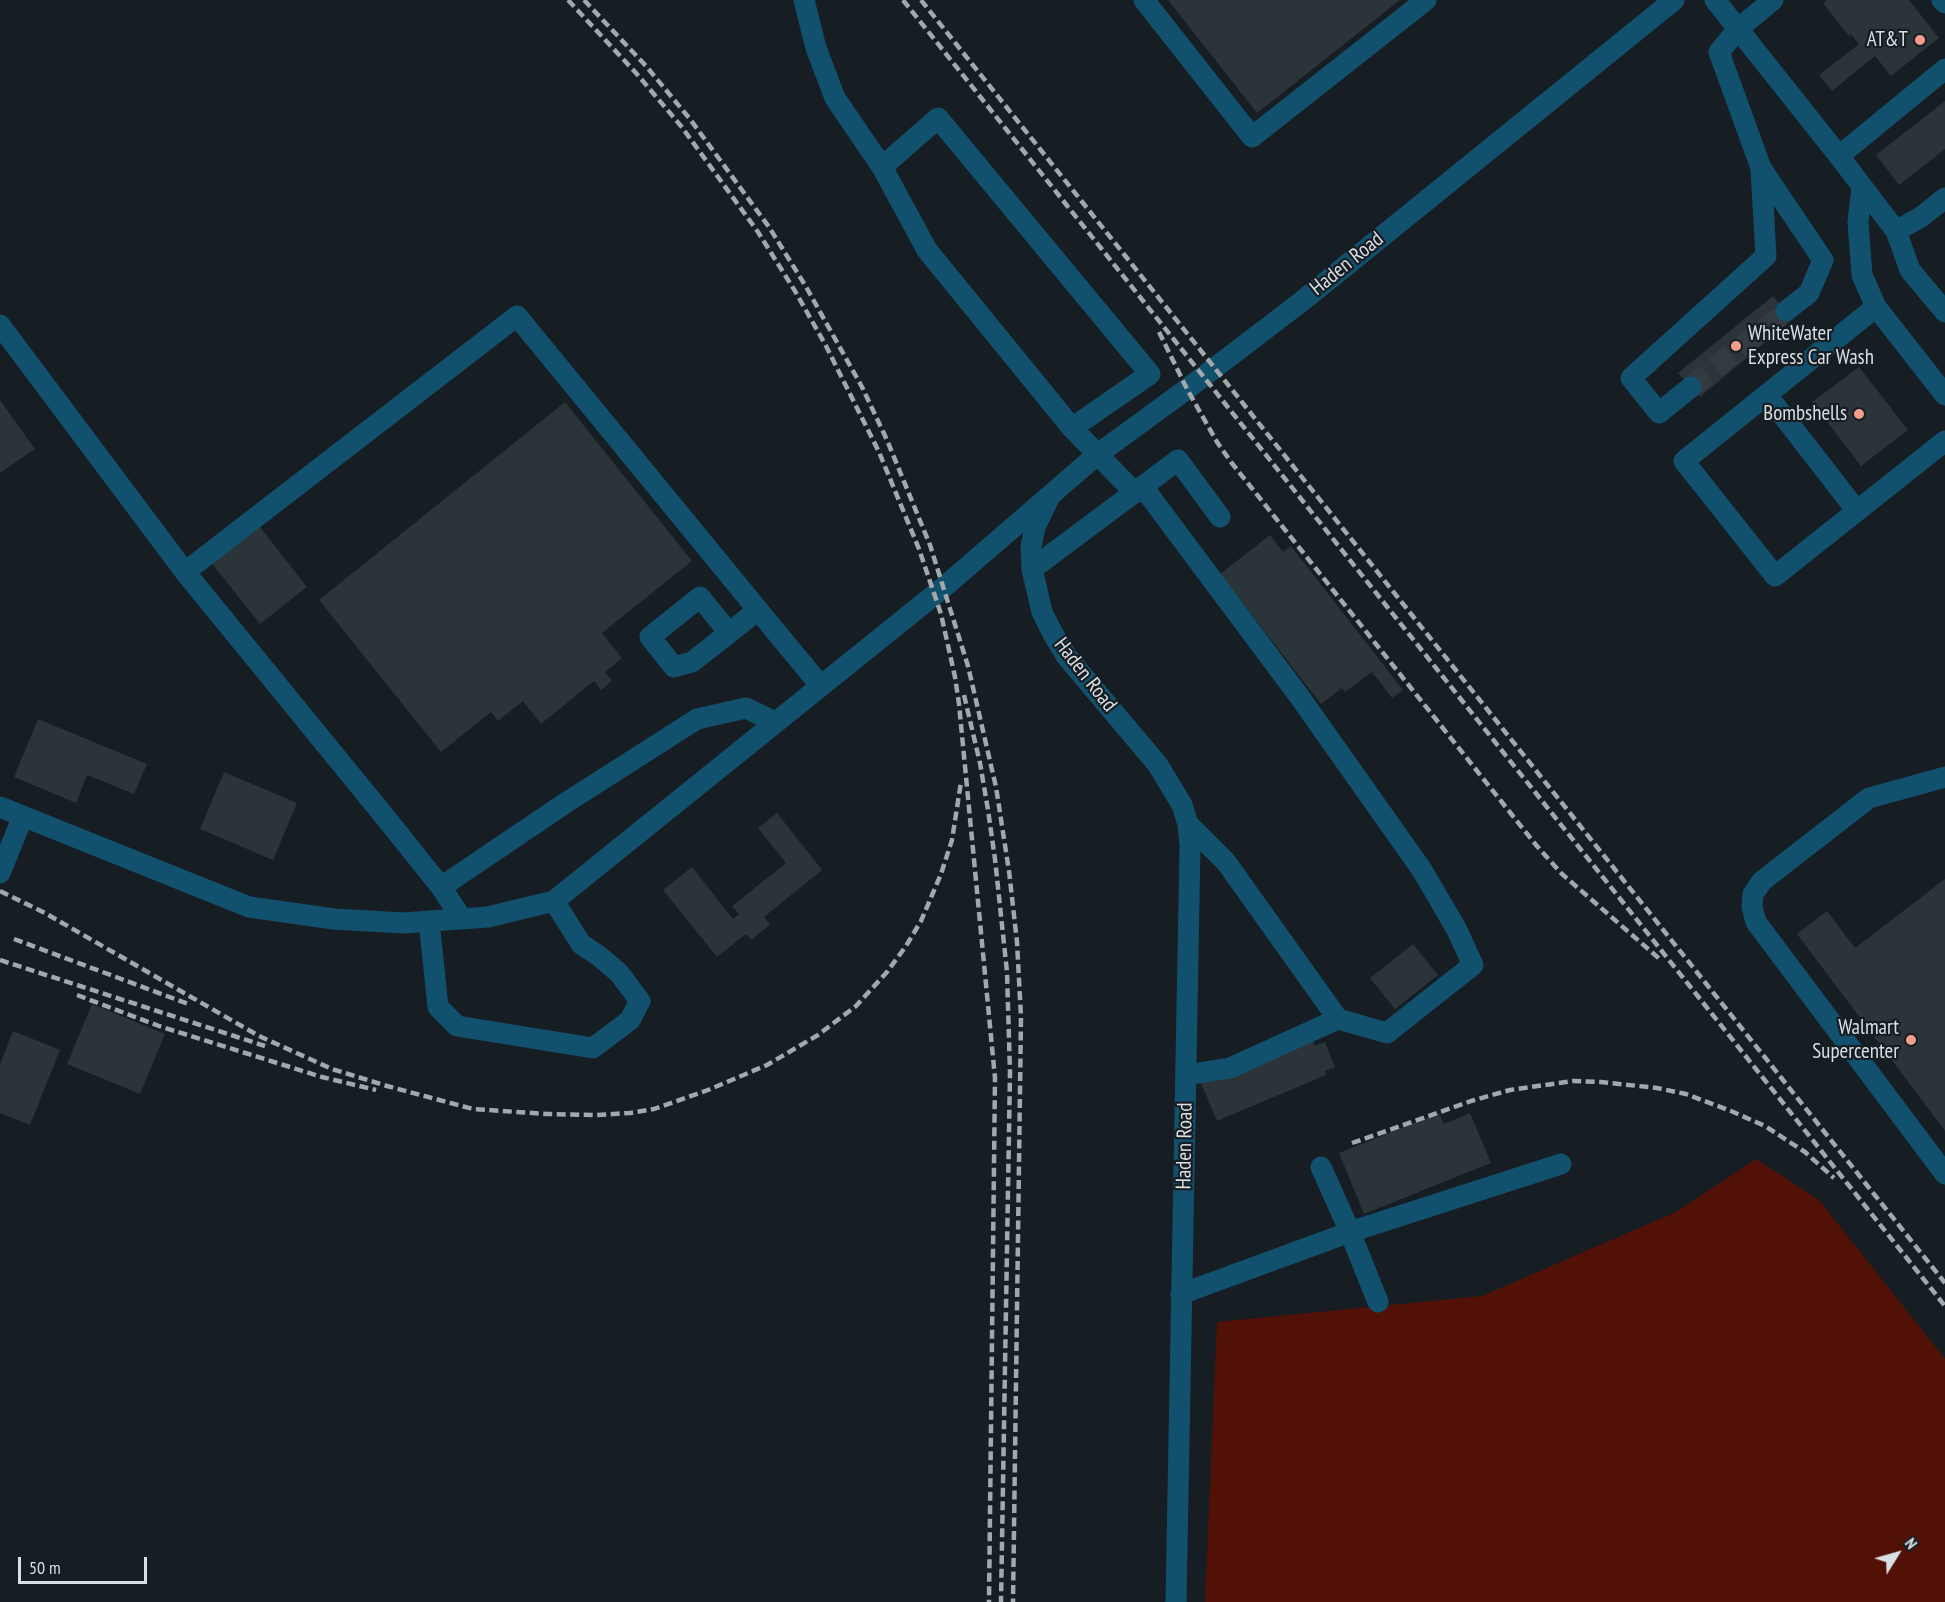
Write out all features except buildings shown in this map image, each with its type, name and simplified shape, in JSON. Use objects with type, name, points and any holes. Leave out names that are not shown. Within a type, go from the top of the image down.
[{"type":"street","points":[[804,0],[816,48],[834,98],[882,167],[927,250],[1072,428],[1139,490],[1299,696],[1422,870],[1457,930],[1473,965],[1387,1033],[1338,1019],[1226,862],[1188,825]]},
{"type":"street","points":[[1144,0],[1252,137],[1426,0]]},
{"type":"street","name":"Haden Road","points":[[1176,1602],[1190,846],[1188,825],[1182,805],[1172,785],[1158,765],[1067,657],[1053,634],[1042,612],[1032,569],[1031,547],[1035,526],[1053,491],[1098,454],[1292,308],[1674,0]]},
{"type":"street","points":[[1715,0],[1896,231],[1910,270],[1943,306]]},
{"type":"street","points":[[1773,0],[1738,29],[1719,52],[1761,168],[1822,260],[1809,293],[1786,311]]},
{"type":"street","points":[[1839,156],[1945,69]]},
{"type":"street","points":[[882,167],[938,118],[1150,374],[1072,428]]},
{"type":"street","points":[[1691,387],[1659,413],[1631,378],[1766,256],[1761,168]]},
{"type":"street","points":[[1862,187],[1858,222],[1862,275],[1876,307],[1945,395]]},
{"type":"street","points":[[1896,231],[1921,217],[1945,198]]},
{"type":"street","points":[[1876,307],[1684,461],[1775,576],[1945,441]]},
{"type":"street","points":[[185,572],[517,316],[820,685]]},
{"type":"street","points":[[0,325],[185,572],[441,887],[462,919]]},
{"type":"street","points":[[1767,395],[1857,511]]},
{"type":"street","points":[[1032,569],[1178,460],[1220,517]]},
{"type":"street","points":[[0,807],[249,907],[334,919],[403,923],[488,917],[554,901],[944,587],[1053,491]]},
{"type":"street","points":[[729,633],[758,610]]},
{"type":"street","points":[[441,887],[697,719],[746,708],[775,722]]},
{"type":"street","points":[[1945,777],[1869,798],[1762,881],[1753,894],[1752,907],[1756,922],[1945,1174]]},
{"type":"street","points":[[0,873],[23,816]]},
{"type":"street","points":[[429,921],[438,1007],[457,1026],[593,1048],[630,1020],[640,1001],[619,973],[581,944],[554,901]]},
{"type":"street","points":[[1186,1075],[1230,1068],[1338,1019]]},
{"type":"street","points":[[1181,1294],[1350,1232],[1561,1164]]},
{"type":"street","points":[[1321,1167],[1378,1302]]},
{"type":"shaded area","points":[[1756,1159],[1819,1200],[1945,1359],[1945,1602],[1205,1602],[1217,1322],[1482,1296],[1676,1212]]},
{"type":"tunnel","points":[[1691,387],[1786,311]]},
{"type":"railway","points":[[568,0],[636,73],[681,126],[758,232],[795,291],[825,344],[879,452],[919,549],[941,614],[959,704],[995,1078],[989,1602]]},
{"type":"railway","points":[[584,0],[646,66],[690,119],[769,227],[805,285],[862,387],[887,440],[930,545],[968,666],[996,787],[1009,871],[1017,942],[1021,1017],[1013,1602]]},
{"type":"railway","points":[[903,0],[1945,1306]]},
{"type":"railway","points":[[921,0],[1945,1283]]},
{"type":"railway","points":[[1159,332],[1187,389],[1231,462],[1536,845],[1562,874],[1662,961]]},
{"type":"railway","points":[[964,695],[988,810],[1007,972],[1010,1073],[1001,1602]]},
{"type":"railway","points":[[0,891],[45,913],[259,1036],[332,1069],[473,1109],[547,1114],[630,1113],[654,1109],[708,1090],[767,1065],[818,1035],[856,1006],[887,972],[921,921],[941,874],[952,840],[961,782]]},
{"type":"railway","points":[[14,939],[191,1005]]},
{"type":"railway","points":[[0,960],[265,1046]]},
{"type":"railway","points":[[77,995],[159,1026],[322,1077],[376,1090]]},
{"type":"railway","points":[[1352,1143],[1471,1101],[1510,1090],[1573,1081],[1601,1082],[1657,1088],[1686,1094],[1731,1111],[1765,1126],[1805,1152],[1834,1178]]},
{"type":"place","name":"AT&T","points":[[1920,40]]},
{"type":"place","name":"WhiteWater Express Car Wash","points":[[1736,346]]},
{"type":"place","name":"Bombshells","points":[[1859,414]]},
{"type":"place","name":"Walmart Supercenter","points":[[1911,1040]]}]
